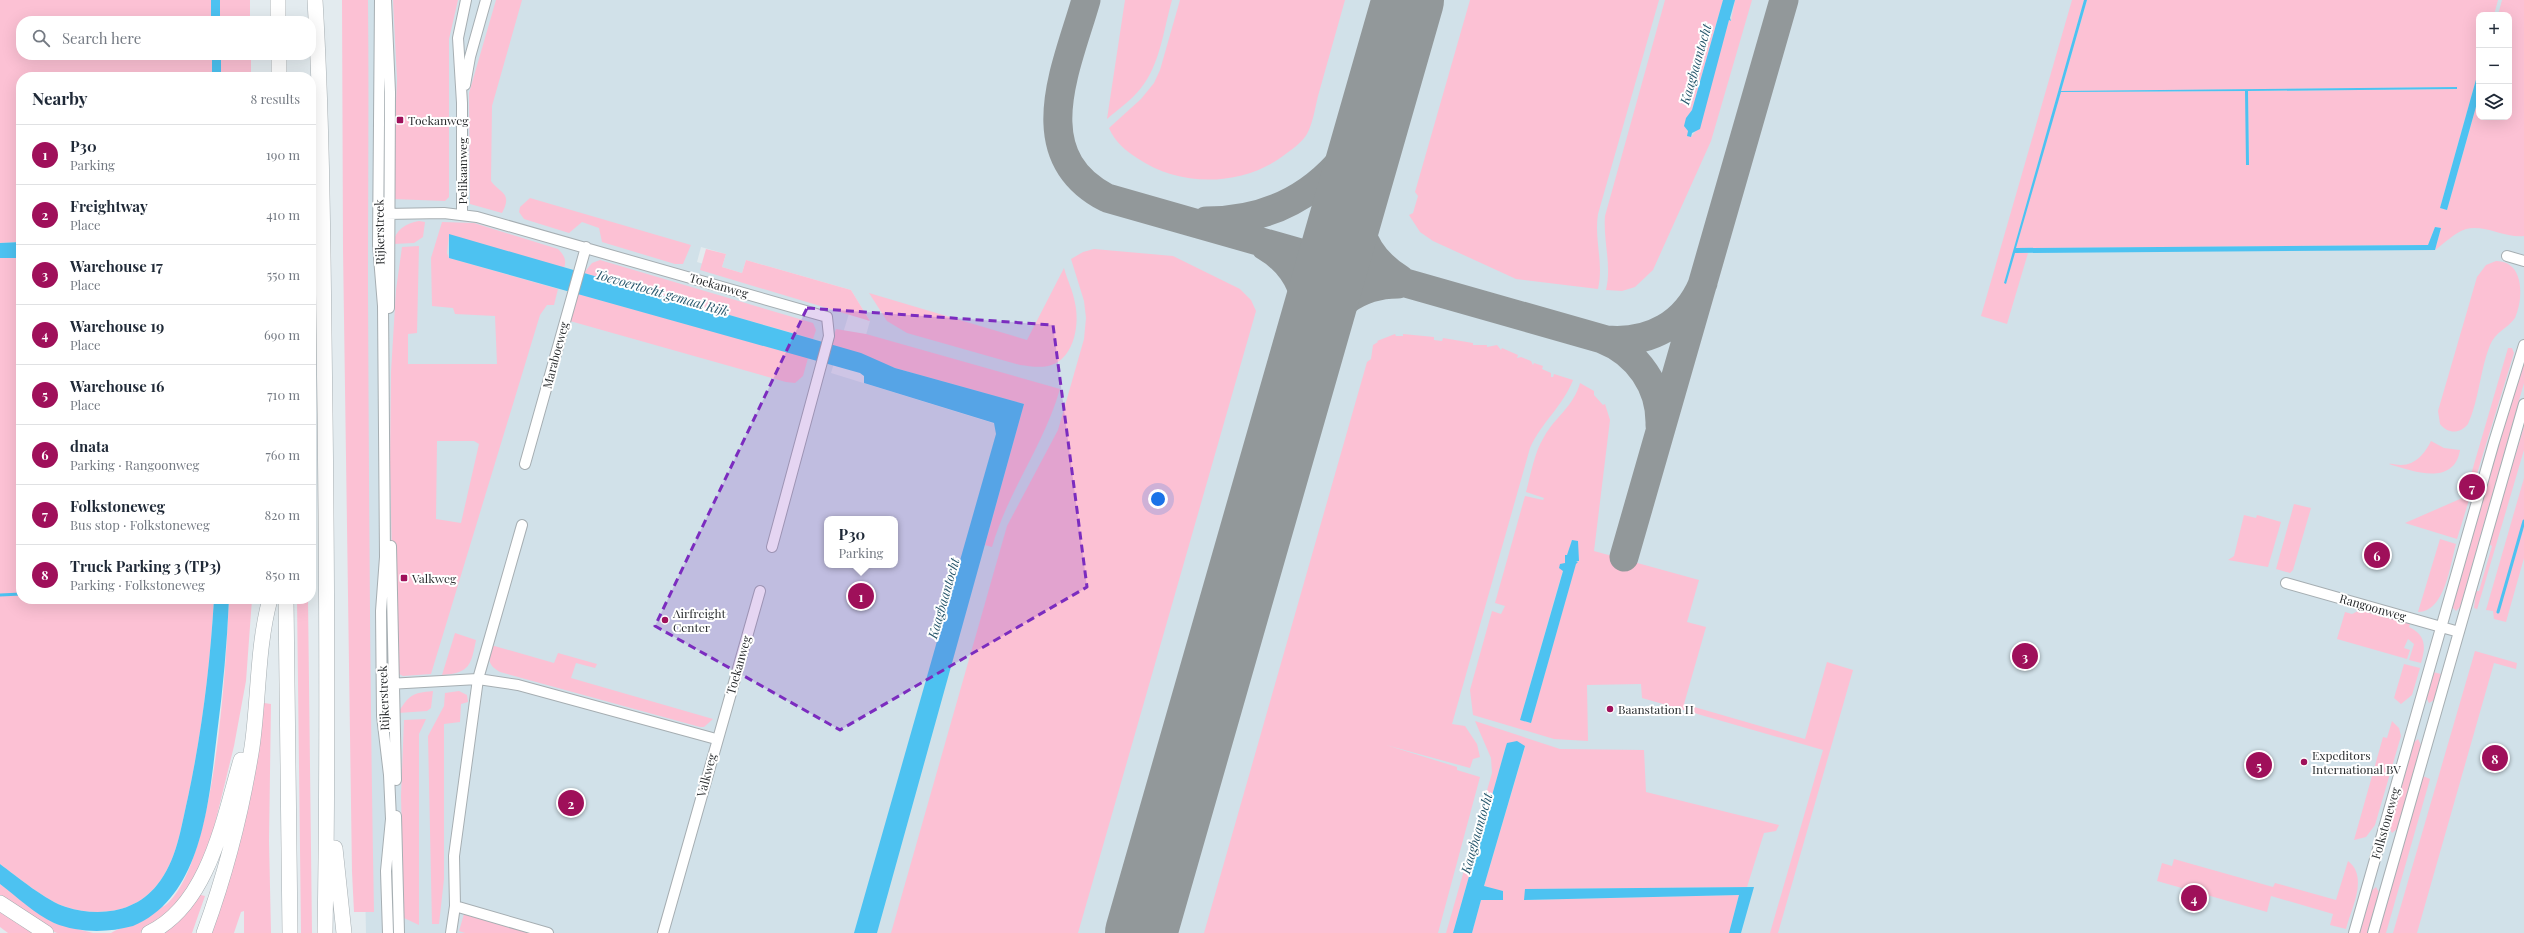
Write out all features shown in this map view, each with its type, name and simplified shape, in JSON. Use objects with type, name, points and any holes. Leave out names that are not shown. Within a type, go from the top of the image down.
[{"type":"highway","points":[[278,0],[278,16]]},
{"type":"highway","points":[[315,0],[320,76],[323,272],[328,782],[325,933]]},
{"type":"highway","points":[[279,60],[279,72]]},
{"type":"highway","points":[[204,933],[239,811],[252,747],[263,626],[269,604]]},
{"type":"highway","points":[[286,604],[290,933]]},
{"type":"highway","points":[[150,933],[172,919],[190,898],[203,877],[225,813],[256,707]]},
{"type":"highway","points":[[328,782],[344,933]]},
{"type":"highway","points":[[0,903],[46,933]]},
{"type":"street","name":"Rijkerstreek","points":[[380,0],[378,246],[383,306],[394,684],[399,933]]},
{"type":"street","name":"Rijkerstreek","points":[[386,0],[390,92],[390,214],[385,556],[381,611],[382,716],[390,800],[386,871],[388,933]]},
{"type":"street","name":"Pelikaanweg","points":[[462,214],[462,103],[458,38],[466,0]]},
{"type":"street","name":"Pelikaanweg","points":[[462,103],[467,67],[486,0]]},
{"type":"street","name":"Toekanweg","points":[[378,214],[462,214],[586,247],[827,317],[829,336],[772,546]]},
{"type":"street","name":"Maraboeweg","points":[[525,464],[586,247]]},
{"type":"street","points":[[2507,256],[2524,260],[2524,267]]},
{"type":"street","name":"Folkstoneweg","points":[[2354,933],[2441,627],[2524,345]]},
{"type":"street","name":"Folkstoneweg","points":[[2372,933],[2524,404]]},
{"type":"street","points":[[451,933],[455,906],[454,856],[478,679],[522,525]]},
{"type":"street","name":"Rangoonweg","points":[[2286,583],[2459,632]]},
{"type":"street","name":"Toekanweg","points":[[716,739],[760,591]]},
{"type":"street","name":"Valkweg","points":[[382,684],[478,679],[518,685],[716,739],[663,933]]},
{"type":"street","points":[[455,906],[548,933]]},
{"type":"highlighted area","points":[[807,308],[1053,325],[1087,587],[840,730],[655,626]]},
{"type":"shaded area","points":[[0,0],[211,0],[211,16],[16,16],[16,60],[212,60],[212,72],[16,72],[16,242],[0,243]]},
{"type":"shaded area","points":[[220,0],[250,0],[250,16],[220,16]]},
{"type":"shaded area","points":[[342,0],[368,0],[369,522],[374,912],[354,912],[352,872],[343,249]]},
{"type":"shaded area","points":[[355,0],[2524,0],[2524,933],[1472,933],[1517,741],[1453,933],[873,933],[1017,413],[861,353],[870,321],[851,290],[746,260],[742,273],[722,267],[726,254],[701,247],[697,262],[850,310],[831,373],[999,425],[856,933],[366,933],[359,592]]},
{"type":"shaded area","points":[[393,0],[458,0],[449,39],[449,197],[445,201],[392,199],[397,79]]},
{"type":"shaded area","points":[[496,0],[522,0],[492,106],[491,181],[506,197],[505,206],[502,213],[470,204],[469,93]]},
{"type":"shaded area","points":[[1125,0],[1172,0],[1161,46],[1153,68],[1147,79],[1133,96],[1107,119]]},
{"type":"shaded area","points":[[1180,0],[1345,0],[1309,130],[1298,144],[1271,164],[1253,172],[1233,177],[1214,180],[1193,179],[1174,175],[1155,168],[1137,158],[1128,152],[1111,133],[1109,128],[1141,99],[1154,83],[1160,70]]},
{"type":"shaded area","points":[[1470,0],[1659,0],[1598,214],[1597,233],[1600,279],[1598,289],[1516,279],[1433,241],[1420,232],[1409,215],[1413,213],[1418,196],[1415,192]]},
{"type":"shaded area","points":[[1665,0],[1723,0],[1692,110],[1686,120],[1691,137],[1699,127],[1729,20],[1731,21],[1735,0],[1752,0],[1711,141],[1653,270],[1635,287],[1622,291],[1606,290],[1608,281],[1608,262],[1605,235],[1605,216]]},
{"type":"shaded area","points":[[2072,0],[2084,0],[2004,283],[2006,283],[2014,253],[2028,253],[2007,324],[1981,316]]},
{"type":"shaded area","points":[[2087,0],[2498,0],[2495,12],[2476,12],[2476,80],[2440,208],[2447,210],[2476,107],[2476,120],[2512,120],[2512,12],[2499,12],[2502,0],[2524,0],[2524,236],[2509,235],[2480,228],[2466,229],[2435,250],[2441,228],[2435,227],[2428,245],[2015,248],[2060,92],[2246,91],[2246,165],[2249,164],[2248,91],[2457,89],[2456,87],[2061,91]]},
{"type":"shaded area","points":[[221,60],[251,60],[251,72],[221,72]]},
{"type":"shaded area","points":[[530,198],[691,245],[683,264],[675,264],[602,242],[599,228],[582,222],[569,233],[524,219],[519,212],[520,207]]},
{"type":"shaded area","points":[[419,221],[425,222],[423,237],[414,243],[393,244],[396,235],[402,228],[410,223]]},
{"type":"shaded area","points":[[442,222],[474,223],[558,249],[565,262],[564,268],[449,235],[447,253],[449,258],[558,289],[554,305],[547,305],[540,315],[431,674],[403,676],[399,674],[394,659],[390,463],[391,372],[396,290],[402,247],[419,246],[417,333],[408,334],[408,364],[497,364],[495,316],[455,314],[453,308],[432,306],[431,258]],"holes":[[[437,441],[474,441],[479,444],[461,523],[436,519]]]},
{"type":"shaded area","points":[[706,249],[726,254],[722,267],[742,273],[746,260],[851,290],[870,321],[700,270]]},
{"type":"shaded area","points":[[1094,249],[1173,256],[1240,289],[1251,300],[1256,311],[1078,933],[891,933],[1007,526],[1058,430],[1084,339],[1086,318],[1084,301],[1071,259],[1083,252]]},
{"type":"shaded area","points":[[0,258],[16,258],[16,604],[214,604],[208,674],[193,772],[174,855],[164,876],[157,885],[138,902],[127,907],[103,912],[91,912],[66,907],[50,900],[0,864]]},
{"type":"shaded area","points":[[600,260],[813,323],[816,330],[813,339],[584,273],[592,263]]},
{"type":"shaded area","points":[[2496,261],[2505,263],[2512,267],[2517,273],[2520,291],[2518,310],[2515,318],[2509,325],[2498,333],[2492,340],[2484,365],[2475,405],[2468,424],[2461,430],[2454,432],[2450,431],[2440,424],[2438,411],[2477,277],[2486,265]]},
{"type":"shaded area","points":[[1064,268],[1075,303],[1077,321],[1076,331],[1064,357],[1057,362],[1044,367],[1020,365],[907,333],[887,321],[869,293],[1027,340]]},
{"type":"shaded area","points":[[578,294],[808,358],[803,376],[795,383],[786,382],[570,321]]},
{"type":"shaded area","points":[[836,329],[866,334],[1060,389],[1045,429],[1007,507],[992,547],[985,545],[1024,404],[895,368],[831,345]]},
{"type":"shaded area","points":[[1395,334],[1396,336],[1403,336],[1403,334],[1434,337],[1434,340],[1442,341],[1443,338],[1473,343],[1473,345],[1487,345],[1487,347],[1497,345],[1501,350],[1502,348],[1518,355],[1517,358],[1521,357],[1531,361],[1533,365],[1534,363],[1543,366],[1542,369],[1551,373],[1551,377],[1553,377],[1554,374],[1573,380],[1564,398],[1540,430],[1530,448],[1452,724],[1465,726],[1477,744],[1480,757],[1473,759],[1470,768],[1386,745],[1457,767],[1457,770],[1480,777],[1438,933],[1204,933],[1367,362],[1371,359],[1373,345],[1378,342],[1377,341]]},
{"type":"shaded area","points":[[2508,348],[2512,348],[2514,353],[2457,539],[2405,523],[2460,499],[2465,495]]},
{"type":"shaded area","points":[[2524,354],[2524,383],[2460,607],[2456,611],[2452,607]]},
{"type":"shaded area","points":[[1580,383],[1594,391],[1594,395],[1603,405],[1605,404],[1610,420],[1594,551],[1699,580],[1687,622],[1706,627],[1684,704],[1805,739],[1827,662],[1853,670],[1778,933],[1770,933],[1823,750],[1642,698],[1641,684],[1587,685],[1588,741],[1554,739],[1473,715],[1470,690],[1492,611],[1501,614],[1505,606],[1495,603],[1525,496],[1543,500],[1544,498],[1526,492],[1535,457],[1548,430],[1569,405]],"holes":[[[1572,540],[1577,542],[1579,561],[1576,562],[1578,563],[1576,563],[1531,723],[1520,720],[1565,563],[1565,556],[1567,556]]]},
{"type":"shaded area","points":[[2524,426],[2524,450],[2476,613],[2477,609],[2474,608],[2476,591],[2479,591],[2492,546],[2489,544]]},
{"type":"shaded area","points":[[2431,441],[2444,448],[2460,450],[2456,462],[2450,469],[2441,473],[2431,474],[2409,470],[2389,464],[2401,465],[2416,461],[2426,450]]},
{"type":"shaded area","points":[[2524,478],[2524,558],[2506,622],[2494,619],[2493,611],[2486,610]]},
{"type":"shaded area","points":[[2294,504],[2311,508],[2293,570],[2290,573],[2276,569]]},
{"type":"shaded area","points":[[2244,515],[2256,518],[2257,515],[2281,522],[2268,567],[2228,560],[2234,556]]},
{"type":"shaded area","points":[[2440,539],[2456,544],[2445,586],[2434,604],[2427,610],[2418,612]]},
{"type":"shaded area","points":[[229,604],[252,604],[246,681],[234,746],[209,848],[187,897],[152,928],[140,933],[111,933],[164,906],[169,902],[185,878],[198,844],[208,803],[216,758],[225,668]]},
{"type":"shaded area","points":[[297,604],[308,604],[312,933],[301,933]]},
{"type":"shaded area","points":[[2360,610],[2410,624],[2409,627],[2415,630],[2422,638],[2424,652],[2421,663],[2409,660],[2414,644],[2408,639],[2404,648],[2410,650],[2407,659],[2337,639],[2345,612],[2352,614]]},
{"type":"shaded area","points":[[455,633],[476,640],[473,656],[468,666],[464,670],[442,675]]},
{"type":"shaded area","points":[[491,645],[554,663],[558,653],[597,664],[595,668],[576,663],[571,678],[713,719],[704,727],[700,727],[500,672],[493,667],[490,661],[489,654]]},
{"type":"shaded area","points":[[2475,651],[2517,663],[2516,669],[2494,663],[2417,933],[2393,933]]},
{"type":"shaded area","points":[[2404,664],[2420,668],[2412,695],[2401,704],[2394,698]]},
{"type":"shaded area","points":[[2433,672],[2441,674],[2434,700],[2429,703],[2426,697]]},
{"type":"shaded area","points":[[433,691],[431,708],[427,711],[398,713],[405,702],[412,696]]},
{"type":"shaded area","points":[[459,691],[467,695],[468,702],[461,704],[460,722],[444,724],[444,879],[439,924],[432,924],[428,736],[444,706],[445,693]]},
{"type":"shaded area","points":[[264,703],[271,704],[269,841],[271,933],[244,933],[244,911],[241,912],[234,933],[209,933],[257,749]]},
{"type":"shaded area","points":[[426,719],[419,734],[419,925],[404,918],[401,796],[404,720]]},
{"type":"shaded area","points":[[1475,721],[1560,749],[1644,750],[1646,792],[1779,825],[1776,831],[1764,833],[1747,887],[1525,889],[1525,900],[1739,895],[1729,933],[1472,933],[1481,900],[1503,900],[1484,886],[1525,747],[1506,746],[1453,933],[1446,933],[1492,773],[1491,758]]},
{"type":"shaded area","points":[[2392,721],[2399,728],[2401,736],[2375,825],[2366,837],[2354,840],[2383,737],[2387,738]]},
{"type":"shaded area","points":[[2418,739],[2421,745],[2397,829],[2392,833],[2389,828],[2413,743]]},
{"type":"shaded area","points":[[2423,776],[2430,779],[2386,933],[2378,933]]},
{"type":"shaded area","points":[[2174,859],[2273,887],[2275,883],[2336,900],[2348,861],[2354,868],[2357,876],[2357,894],[2346,929],[2330,925],[2333,914],[2271,896],[2267,912],[2157,881],[2162,863],[2172,866]]},
{"type":"shaded area","points":[[0,884],[54,923],[93,933],[57,933],[46,929],[0,899]]},
{"type":"shaded area","points":[[2376,887],[2379,892],[2367,933],[2359,933],[2371,891]]},
{"type":"shaded area","points":[[197,894],[205,896],[192,933],[158,933]]},
{"type":"shaded area","points":[[0,907],[39,933],[8,933],[0,927]]},
{"type":"shaded area","points":[[464,914],[532,933],[465,933],[459,931]]},
{"type":"water","points":[[211,0],[220,0],[220,16],[211,16]]},
{"type":"water","points":[[1723,0],[1735,0],[1730,18],[1731,21],[1729,20],[1700,129],[1692,133],[1691,137],[1687,136],[1688,131],[1684,126],[1686,118],[1692,110]]},
{"type":"water","points":[[2084,0],[2087,0],[2061,91],[2457,87],[2457,89],[2248,91],[2249,165],[2246,165],[2245,91],[2061,92],[2016,248],[2428,245],[2435,227],[2441,228],[2435,250],[2015,253],[2006,284],[2004,283]]},
{"type":"water","points":[[212,60],[221,60],[221,72],[212,72]]},
{"type":"water","points":[[2476,80],[2476,107],[2447,210],[2440,208]]},
{"type":"water","points":[[449,234],[861,353],[895,368],[1024,404],[877,933],[854,933],[996,434],[994,423],[864,383],[864,376],[860,373],[449,258]]},
{"type":"water","points":[[16,242],[16,258],[0,258],[0,243]]},
{"type":"water","points":[[1572,540],[1578,541],[1579,561],[1576,561],[1578,562],[1576,564],[1531,723],[1520,720],[1563,571],[1559,568],[1560,564],[1565,563],[1565,555],[1567,555]]},
{"type":"water","points":[[214,604],[229,604],[223,683],[205,816],[198,844],[188,870],[175,893],[156,912],[133,926],[113,930],[93,931],[73,929],[54,923],[47,919],[0,884],[0,864],[50,900],[66,907],[91,912],[115,910],[138,902],[157,885],[164,876],[174,855],[188,797],[201,723]]},
{"type":"water","points":[[1517,741],[1525,746],[1484,886],[1503,891],[1503,900],[1481,900],[1472,933],[1453,933],[1507,743]]},
{"type":"water","points":[[1754,887],[1741,933],[1729,933],[1739,895],[1524,900],[1525,889]]},
{"type":"waterway","points":[[2498,612],[2524,521]]},
{"type":"waterway","points":[[0,595],[16,594]]},
{"type":"taxiway","points":[[1086,0],[1062,81],[1058,108],[1059,134],[1066,158],[1081,180],[1107,198],[1606,340],[1637,339],[1652,335],[1665,328],[1687,310],[1703,283]]},
{"type":"taxiway","points":[[1624,557],[1784,0]]},
{"type":"taxiway","points":[[1206,221],[1237,219],[1266,212],[1291,201],[1314,186],[1335,168],[1352,146],[1368,122],[1381,94]]},
{"type":"taxiway","points":[[1360,166],[1357,200],[1360,230],[1374,257],[1385,268],[1400,279]]},
{"type":"taxiway","points":[[1265,246],[1287,264],[1301,287],[1306,299],[1310,327],[1310,341]]},
{"type":"taxiway","points":[[1310,341],[1327,318],[1346,300],[1369,288],[1398,284]]},
{"type":"taxiway","points":[[1602,339],[1615,345],[1626,353],[1645,373],[1652,385],[1656,398],[1660,425]]},
{"type":"runway","points":[[1141,933],[1408,0]]},
{"type":"place","name":"Toekanweg","points":[[400,120]]},
{"type":"place","name":"Folkstoneweg","points":[[2472,487]]},
{"type":"place","name":"dnata","points":[[2377,555]]},
{"type":"place","name":"Valkweg","points":[[404,578]]},
{"type":"place","name":"P30","points":[[861,596]]},
{"type":"place","name":"Airfreight Center","points":[[665,620]]},
{"type":"place","name":"Warehouse 17","points":[[2025,656]]},
{"type":"place","name":"Baanstation H","points":[[1610,709]]},
{"type":"place","name":"Truck Parking 3 (TP3)","points":[[2495,758]]},
{"type":"place","name":"Expeditors International BV","points":[[2304,762]]},
{"type":"place","name":"Warehouse 16","points":[[2259,765]]},
{"type":"place","name":"Freightway","points":[[571,803]]},
{"type":"place","name":"Warehouse 19","points":[[2194,898]]},
{"type":"water label","name":"Kaagbaantocht","points":[[1695,64]]},
{"type":"water label","name":"Toevoertocht gemaal Rijk","points":[[662,292]]},
{"type":"water label","name":"Kaagbaantocht","points":[[943,598]]},
{"type":"water label","name":"Kaagbaantocht","points":[[1476,833]]}]
